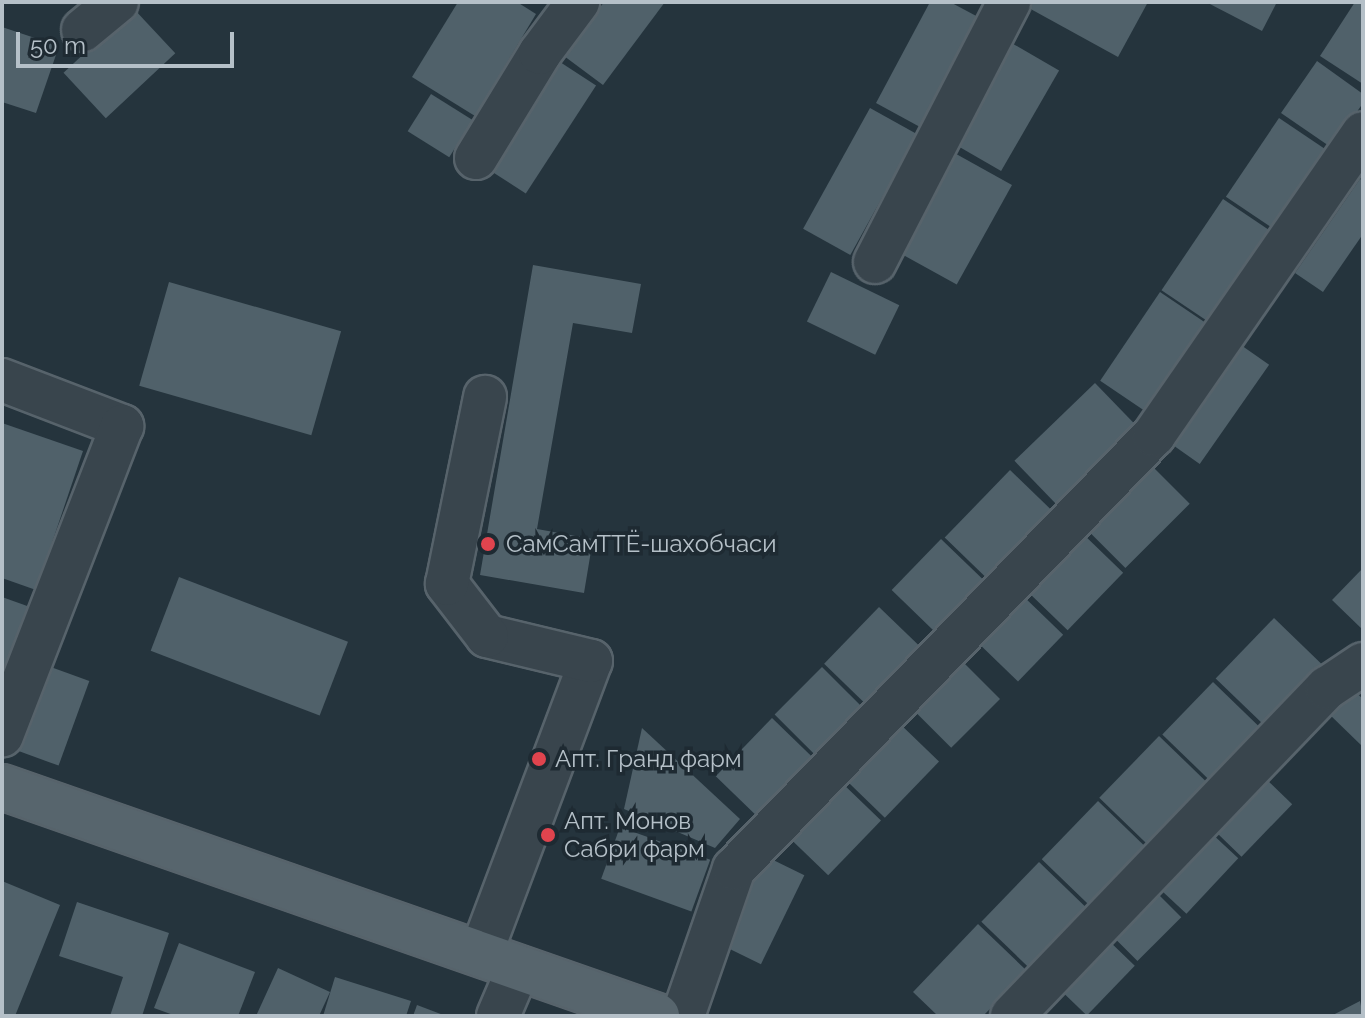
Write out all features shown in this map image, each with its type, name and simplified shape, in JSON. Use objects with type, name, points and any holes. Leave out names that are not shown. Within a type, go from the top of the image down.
[{"type":"main road","points":[[2,787],[657,1016]]},
{"type":"street","points":[[83,30],[117,2]]},
{"type":"street","points":[[476,158],[540,53],[578,2]]},
{"type":"street","points":[[875,262],[1009,2]]},
{"type":"street","points":[[683,1016],[734,869],[1154,435],[1363,133]]},
{"type":"street","points":[[2,380],[122,426],[2,736]]},
{"type":"street","points":[[485,397],[447,584],[487,636],[591,661],[500,960],[498,1016]]},
{"type":"street","points":[[1012,1016],[1327,688],[1363,664]]},
{"type":"building","points":[[458,2],[517,2],[536,14],[475,116],[412,77]]},
{"type":"building","points":[[604,2],[665,2],[603,85],[564,56]]},
{"type":"building","points":[[930,2],[950,2],[980,18],[920,127],[876,103]]},
{"type":"building","points":[[1029,2],[1148,2],[1118,57],[1027,7]]},
{"type":"building","points":[[1206,2],[1277,2],[1262,31]]},
{"type":"building","points":[[1355,2],[1363,2],[1363,84],[1320,56]]},
{"type":"building","points":[[133,8],[175,53],[106,118],[64,73]]},
{"type":"building","points":[[2,27],[59,46],[36,113],[2,102]]},
{"type":"building","points":[[1008,41],[1059,70],[1001,171],[950,141]]},
{"type":"building","points":[[1317,61],[1363,94],[1363,103],[1332,148],[1281,113]]},
{"type":"building","points":[[560,62],[596,85],[526,194],[490,170]]},
{"type":"building","points":[[431,94],[473,120],[449,157],[408,131]]},
{"type":"building","points":[[870,108],[917,134],[850,255],[803,229]]},
{"type":"building","points":[[1279,118],[1329,152],[1276,230],[1226,197]]},
{"type":"building","points":[[949,150],[1012,185],[957,285],[894,250]]},
{"type":"building","points":[[1360,179],[1363,181],[1363,234],[1323,292],[1295,273]]},
{"type":"building","points":[[1223,199],[1274,234],[1213,325],[1161,290]]},
{"type":"building","points":[[533,265],[641,284],[632,333],[573,323],[537,529],[593,539],[584,593],[480,575]]},
{"type":"building","points":[[831,272],[899,305],[875,355],[807,321]]},
{"type":"building","points":[[169,282],[341,331],[311,435],[139,386]]},
{"type":"building","points":[[1160,292],[1211,327],[1152,415],[1100,381]]},
{"type":"building","points":[[1238,343],[1269,365],[1200,464],[1169,442]]},
{"type":"building","points":[[1095,383],[1138,428],[1058,505],[1014,461]]},
{"type":"building","points":[[2,423],[83,451],[36,590],[2,578]]},
{"type":"building","points":[[1148,462],[1190,504],[1125,568],[1084,526]]},
{"type":"building","points":[[1010,470],[1053,512],[988,579],[945,538]]},
{"type":"building","points":[[1080,531],[1123,573],[1068,630],[1024,589]]},
{"type":"building","points":[[941,539],[985,581],[936,632],[892,590]]},
{"type":"building","points":[[1363,568],[1363,630],[1332,600]]},
{"type":"building","points":[[179,577],[348,642],[320,716],[151,651]]},
{"type":"building","points":[[1020,593],[1063,635],[1018,681],[975,640]]},
{"type":"building","points":[[2,597],[30,607],[2,679]]},
{"type":"building","points":[[879,607],[920,647],[865,703],[824,664]]},
{"type":"building","points":[[1274,618],[1324,666],[1265,726],[1216,678]]},
{"type":"building","points":[[959,658],[1000,699],[951,748],[910,707]]},
{"type":"building","points":[[48,666],[89,681],[59,766],[17,751]]},
{"type":"building","points":[[822,667],[862,707],[815,755],[775,714]]},
{"type":"building","points":[[1213,682],[1263,730],[1212,782],[1162,735]]},
{"type":"building","points":[[1351,688],[1363,699],[1363,747],[1327,712]]},
{"type":"building","points":[[772,718],[812,757],[756,815],[716,776]]},
{"type":"building","points":[[898,722],[939,762],[885,818],[844,778]]},
{"type":"building","points":[[642,728],[740,819],[715,848],[624,809]]},
{"type":"building","points":[[1159,736],[1209,784],[1149,846],[1099,798]]},
{"type":"building","points":[[1262,775],[1292,804],[1242,857],[1211,828]]},
{"type":"building","points":[[840,781],[881,821],[828,875],[787,836]]},
{"type":"building","points":[[1098,801],[1147,848],[1091,907],[1042,859]]},
{"type":"building","points":[[620,827],[710,860],[691,912],[601,879]]},
{"type":"building","points":[[1209,831],[1238,858],[1186,914],[1157,887]]},
{"type":"building","points":[[763,855],[804,875],[761,964],[720,944]]},
{"type":"building","points":[[1039,862],[1087,909],[1030,968],[981,922]]},
{"type":"building","points":[[2,881],[60,905],[15,1016],[2,1016]]},
{"type":"building","points":[[1153,889],[1181,917],[1137,961],[1109,933]]},
{"type":"building","points":[[77,902],[169,933],[142,1016],[110,1016],[123,977],[59,956]]},
{"type":"building","points":[[978,924],[1027,971],[983,1016],[938,1016],[913,992]]},
{"type":"building","points":[[1106,938],[1135,966],[1087,1015],[1058,988]]},
{"type":"building","points":[[179,943],[255,972],[238,1016],[176,1016],[154,1008]]},
{"type":"building","points":[[278,968],[330,992],[319,1016],[256,1016]]},
{"type":"building","points":[[335,977],[411,1001],[406,1016],[323,1016]]},
{"type":"building","points":[[1360,1001],[1363,1016],[1331,1016]]},
{"type":"building","points":[[417,1005],[446,1016],[413,1016]]},
{"type":"place","name":"СамСамТТЁ-шахобчаси","points":[[488,544]]},
{"type":"place","name":"Апт. Гранд фарм","points":[[539,759]]},
{"type":"place","name":"Апт. Монов Сабри фарм","points":[[548,835]]}]
